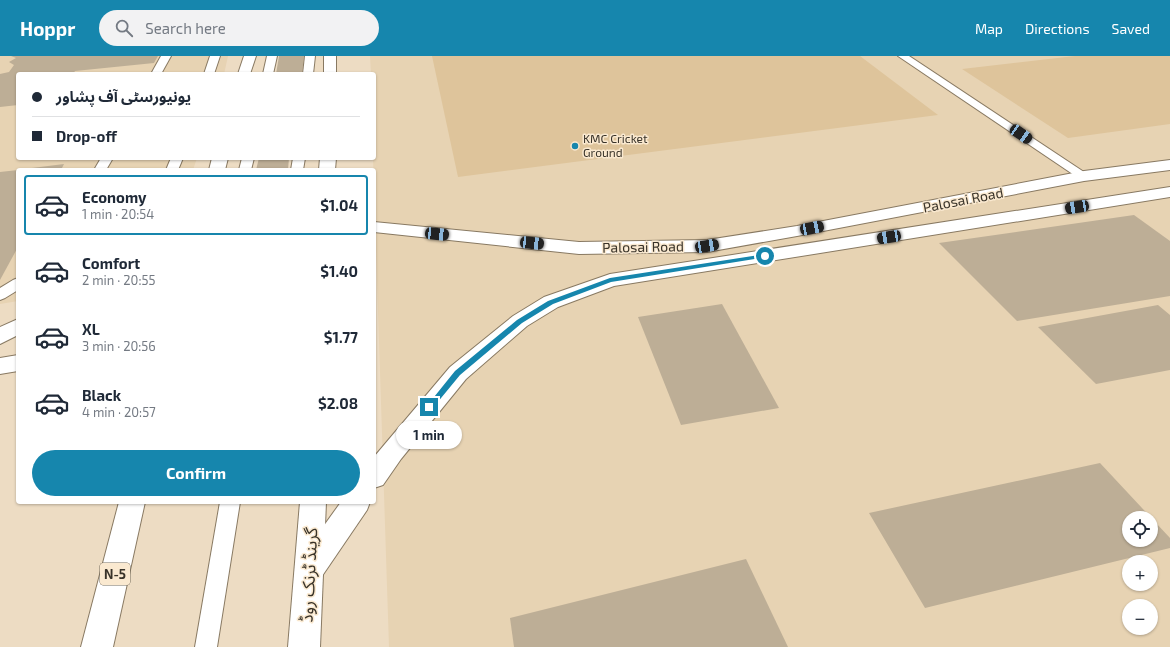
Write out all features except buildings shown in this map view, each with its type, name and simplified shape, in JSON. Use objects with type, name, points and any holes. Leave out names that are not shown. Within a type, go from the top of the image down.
[{"type":"main road","points":[[245,72],[250,56]]},
{"type":"main road","points":[[330,56],[330,72]]},
{"type":"main road","name":"Palosai Road","points":[[376,227],[579,248],[707,246],[797,231],[1084,176],[1170,165]]},
{"type":"main road","points":[[376,474],[392,452],[458,373],[520,321],[551,302],[610,280],[1170,192]]},
{"type":"main road","points":[[797,231],[811,249]]},
{"type":"main road","points":[[0,336],[16,327]]},
{"type":"main road","points":[[0,366],[16,363]]},
{"type":"main road","name":"N-5","points":[[98,647],[132,504]]},
{"type":"main road","name":"گرینڈ ٹرنک روڈ","points":[[304,647],[313,504]]},
{"type":"main road","points":[[310,569],[356,504]]},
{"type":"lane","points":[[157,72],[166,56]]},
{"type":"lane","points":[[209,72],[215,56]]},
{"type":"lane","points":[[268,72],[272,56]]},
{"type":"lane","points":[[308,72],[310,56]]},
{"type":"lane","points":[[904,57],[918,57]]},
{"type":"lane","points":[[904,57],[1084,176]]},
{"type":"lane","points":[[0,294],[16,284]]},
{"type":"lane","points":[[206,647],[230,504]]},
{"type":"shaded area","points":[[0,56],[228,56],[224,72],[16,72],[16,160],[196,160],[194,168],[16,168],[16,301],[0,304]]},
{"type":"shaded area","points":[[370,56],[1170,56],[1170,647],[389,647],[376,250],[376,168],[373,168],[373,160],[376,160],[376,72],[371,72]]},
{"type":"shaded area","name":"KMC Cricket Ground","points":[[432,56],[860,56],[938,115],[458,177]]},
{"type":"shaded area","points":[[1075,56],[1170,56],[1170,124],[1068,138],[962,69]]},
{"type":"place","name":"KMC Cricket Ground","points":[[575,146]]},
{"type":"route","points":[[429,407],[458,373],[520,321],[551,302],[610,280],[765,256]]}]
